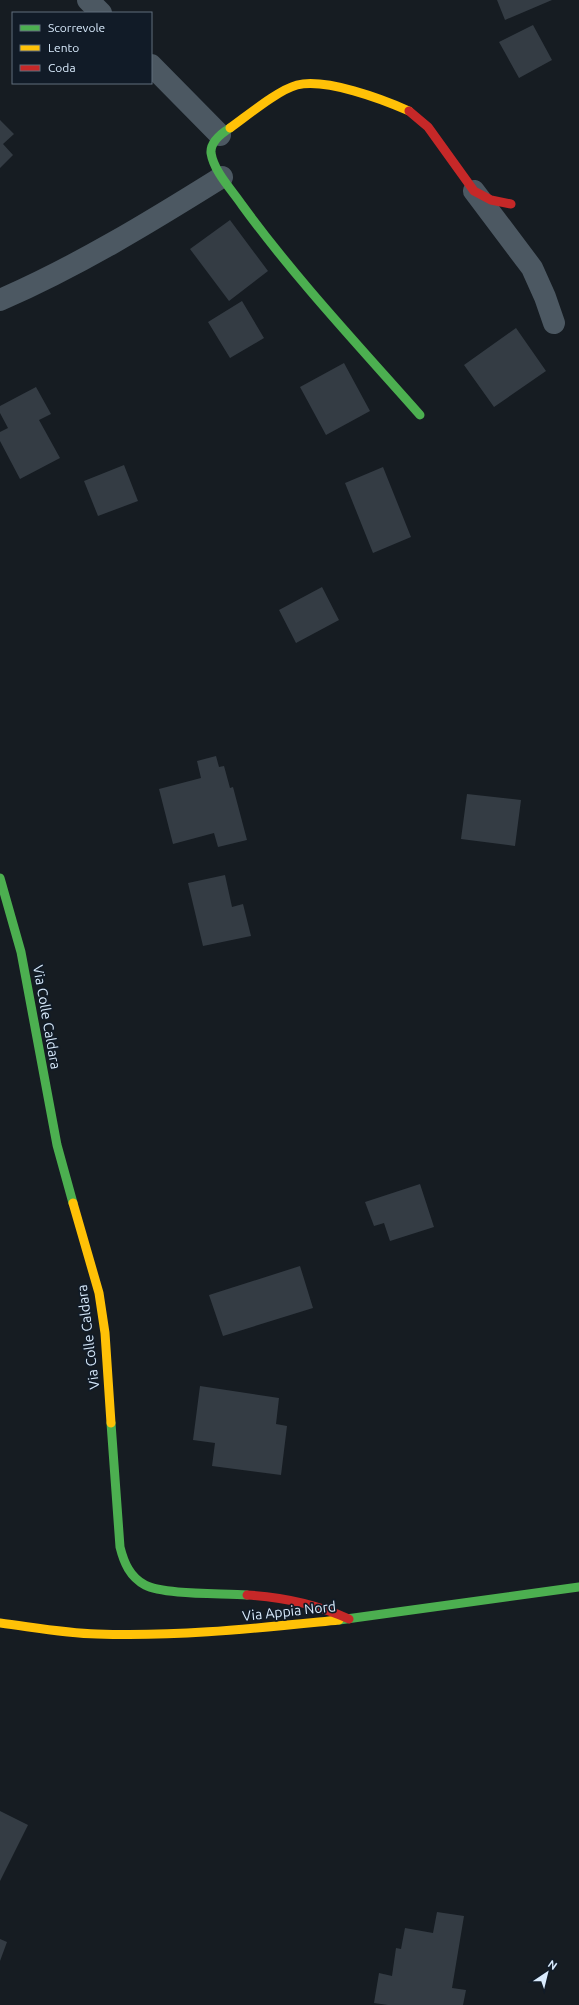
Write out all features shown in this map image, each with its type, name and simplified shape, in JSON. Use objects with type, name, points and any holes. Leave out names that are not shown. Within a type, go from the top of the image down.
[{"type":"street","points":[[88,0],[100,12]]},
{"type":"street","points":[[152,66],[220,135]]},
{"type":"street","points":[[420,415],[305,285],[222,177],[213,162],[211,153],[212,146],[220,135],[265,103],[289,88],[307,84],[323,84],[382,99],[396,104],[414,114],[428,127],[532,268],[545,297],[554,323]]},
{"type":"street","points":[[0,300],[62,272],[102,250],[222,177]]},
{"type":"street","points":[[474,190],[492,200],[511,204]]},
{"type":"street","name":"Via Colle Caldara","points":[[0,878],[11,910],[20,946],[57,1145],[99,1293],[105,1333],[119,1539],[122,1560],[138,1581],[153,1588],[296,1599],[323,1606],[349,1619]]},
{"type":"street","name":"Via Appia Nord","points":[[0,1623],[95,1634],[162,1635],[229,1631],[349,1619],[579,1587]]},
{"type":"building","points":[[497,0],[552,0],[505,20]]},
{"type":"building","points":[[533,25],[552,60],[519,78],[499,42]]},
{"type":"building","points":[[0,120],[14,134],[3,144],[13,155],[0,168]]},
{"type":"building","points":[[230,220],[268,271],[229,301],[190,249]]},
{"type":"building","points":[[242,301],[264,338],[230,358],[208,322]]},
{"type":"building","points":[[516,328],[546,371],[494,407],[464,365]]},
{"type":"building","points":[[344,363],[370,411],[326,435],[300,387]]},
{"type":"building","points":[[36,387],[51,414],[39,420],[60,458],[20,479],[0,441],[0,432],[8,428],[0,413],[0,406]]},
{"type":"building","points":[[124,465],[138,501],[98,516],[84,481]]},
{"type":"building","points":[[383,467],[411,537],[373,553],[345,483]]},
{"type":"building","points":[[322,587],[339,620],[296,643],[279,610]]},
{"type":"building","points":[[216,756],[219,767],[224,766],[230,788],[233,787],[247,840],[218,847],[214,833],[173,844],[159,789],[201,778],[197,761]]},
{"type":"building","points":[[467,794],[521,800],[515,846],[461,839]]},
{"type":"building","points":[[225,875],[232,907],[243,904],[251,936],[203,946],[188,883]]},
{"type":"building","points":[[420,1184],[434,1227],[390,1241],[384,1223],[374,1226],[365,1202]]},
{"type":"building","points":[[300,1266],[313,1308],[223,1336],[209,1295]]},
{"type":"building","points":[[200,1386],[279,1398],[276,1424],[287,1426],[281,1475],[212,1466],[215,1443],[193,1440]]},
{"type":"building","points":[[0,1811],[28,1825],[0,1881]]},
{"type":"building","points":[[437,1912],[464,1916],[452,1988],[466,1990],[463,2005],[388,2005],[374,2003],[379,1973],[392,1976],[396,1948],[401,1949],[405,1928],[433,1933]]},
{"type":"building","points":[[0,1939],[7,1942],[0,1961]]},
{"type":"traffic: fast","points":[[230,128],[217,138],[211,149],[213,160],[224,180],[306,286],[420,415]]},
{"type":"traffic: fast","points":[[0,878],[21,952],[57,1145],[73,1203]]},
{"type":"traffic: fast","points":[[111,1423],[120,1547],[123,1559],[135,1578],[145,1585],[154,1588],[179,1592],[247,1595]]},
{"type":"traffic: fast","points":[[339,1620],[579,1587]]},
{"type":"traffic: slow","points":[[230,128],[281,92],[297,85],[323,84],[338,87],[384,101],[409,111]]},
{"type":"traffic: slow","points":[[73,1203],[99,1293],[105,1333],[111,1423]]},
{"type":"traffic: slow","points":[[0,1623],[48,1630],[127,1635],[218,1631],[339,1620]]},
{"type":"traffic: jam","points":[[409,111],[428,127],[474,191],[491,200],[511,204]]},
{"type":"traffic: jam","points":[[247,1595],[273,1597],[312,1605],[349,1619]]}]
